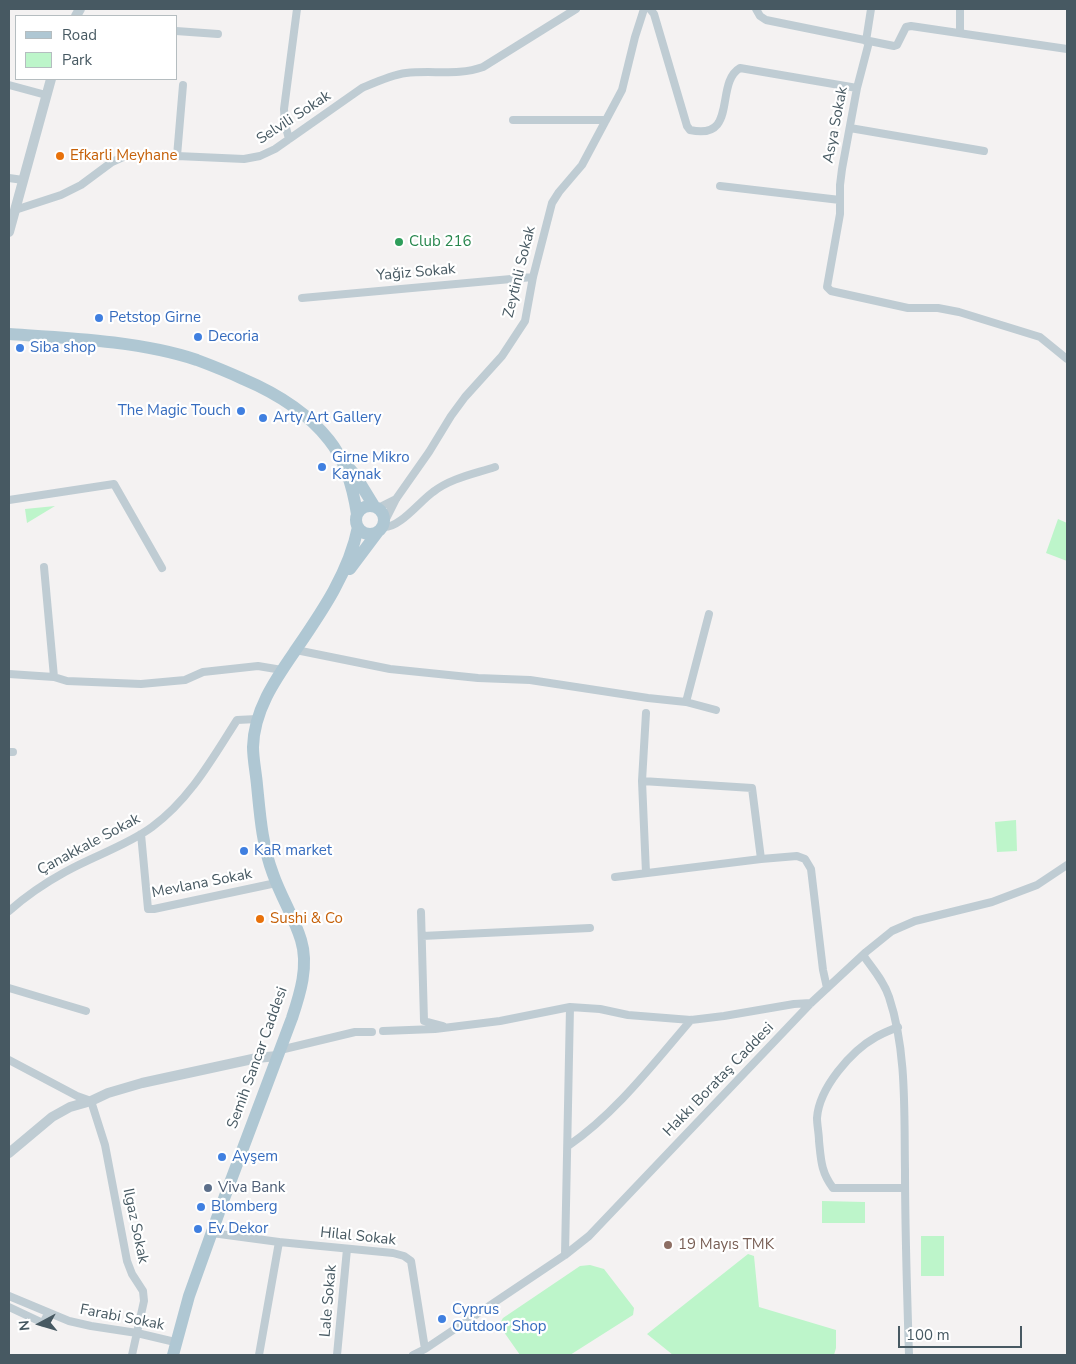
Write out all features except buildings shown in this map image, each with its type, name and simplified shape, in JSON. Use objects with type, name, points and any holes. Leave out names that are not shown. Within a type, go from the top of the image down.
[{"type":"main road","name":"Semih Sancar Caddesi","points":[[9,326],[39,336]]},
{"type":"main road","name":"Semih Sancar Caddesi","points":[[9,336],[39,336],[140,347],[196,360],[268,390],[302,412],[330,441],[349,477],[357,521],[354,547],[339,580],[267,695],[257,719],[253,747],[263,842],[276,882],[302,942],[304,970],[299,996],[212,1233],[174,1349]]},
{"type":"main road","name":"Semih Sancar Caddesi","points":[[339,580],[352,567],[381,528],[384,515],[376,507],[355,475],[340,459]]},
{"type":"main road","points":[[376,507],[362,508],[357,521],[364,533],[368,534],[381,528]]},
{"type":"street","points":[[290,139],[284,124],[284,109],[297,9]]},
{"type":"street","name":"Selvili Sokak","points":[[15,210],[61,195],[81,185],[112,162],[123,157],[177,156],[244,159],[260,156],[290,139],[362,88],[406,73],[471,72],[483,67],[576,9]]},
{"type":"street","name":"Zeytinli Sokak","points":[[381,528],[396,499],[463,401],[502,356],[525,321],[533,277],[552,204],[559,192],[582,165],[622,90],[644,9]]},
{"type":"street","points":[[650,9],[657,22],[685,121],[690,130],[704,132],[715,127],[723,110],[732,75],[740,68],[857,88]]},
{"type":"street","points":[[756,9],[760,16],[766,20],[867,41],[897,45],[906,27],[911,26],[1067,49]]},
{"type":"street","name":"Asya Sokak","points":[[871,9],[867,41],[842,169],[840,214],[827,287],[831,291],[908,308],[938,308],[959,312],[1040,337],[1067,359]]},
{"type":"street","points":[[960,9],[960,33]]},
{"type":"street","points":[[178,31],[218,34]]},
{"type":"street","points":[[9,232],[51,80]]},
{"type":"street","points":[[9,85],[46,95]]},
{"type":"street","points":[[177,156],[183,85]]},
{"type":"street","points":[[513,120],[606,120]]},
{"type":"street","points":[[850,128],[984,151]]},
{"type":"street","points":[[9,178],[23,180]]},
{"type":"street","points":[[720,186],[840,200]]},
{"type":"street","name":"Yağiz Sokak","points":[[302,298],[533,277]]},
{"type":"street","points":[[381,528],[389,528],[405,517],[433,492],[450,482],[495,467]]},
{"type":"street","points":[[9,500],[114,484],[162,568]]},
{"type":"street","points":[[376,507],[396,499]]},
{"type":"street","points":[[44,566],[54,677]]},
{"type":"street","points":[[686,702],[709,614]]},
{"type":"street","points":[[296,650],[390,669],[478,678],[530,680],[686,702],[716,710]]},
{"type":"street","points":[[9,674],[54,677],[67,681],[141,684],[185,680],[203,672],[258,666],[282,670]]},
{"type":"street","points":[[646,713],[642,781],[646,873]]},
{"type":"street","name":"Çanakkale Sokak","points":[[9,911],[24,897],[64,872],[153,826],[192,790],[237,720],[257,719]]},
{"type":"street","points":[[642,781],[752,788],[760,859]]},
{"type":"street","name":"Mevlana Sokak","points":[[140,834],[148,909],[154,910],[276,882]]},
{"type":"street","points":[[615,877],[760,859],[797,856],[805,859],[811,869],[823,970],[827,988]]},
{"type":"street","name":"Hakkı Borataş Caddesi","points":[[413,1355],[425,1349],[565,1255],[589,1236],[810,1003],[892,931],[915,922],[992,902],[1036,884],[1067,865]]},
{"type":"street","points":[[422,912],[424,1021],[450,1027]]},
{"type":"street","points":[[422,936],[590,928]]},
{"type":"street","points":[[863,955],[878,975],[888,994],[898,1027],[902,1069],[909,1355]]},
{"type":"street","points":[[9,988],[86,1011]]},
{"type":"street","points":[[383,1031],[450,1027],[500,1021],[570,1007],[600,1008],[628,1016],[691,1020],[810,1003]]},
{"type":"street","points":[[565,1255],[570,1007]]},
{"type":"street","points":[[568,1146],[587,1133],[636,1083],[691,1020]]},
{"type":"street","points":[[898,1027],[876,1037],[851,1058],[834,1076],[823,1098],[817,1118],[824,1176],[833,1188],[905,1188]]},
{"type":"street","points":[[9,1153],[52,1118],[70,1107],[91,1102],[108,1092],[279,1053],[355,1032],[372,1032]]},
{"type":"street","points":[[9,1060],[91,1102]]},
{"type":"street","name":"Ilgaz Sokak","points":[[91,1102],[105,1145],[127,1261],[132,1274],[143,1291],[144,1301],[132,1355]]},
{"type":"street","name":"Hilal Sokak","points":[[212,1233],[279,1242],[393,1253],[404,1256],[411,1262],[425,1349]]},
{"type":"street","points":[[259,1355],[279,1242]]},
{"type":"street","name":"Lale Sokak","points":[[338,1355],[348,1249]]},
{"type":"street","name":"Farabi Sokak","points":[[9,1296],[48,1314],[69,1321],[138,1333],[174,1349]]},
{"type":"street","points":[[9,1307],[43,1323],[48,1314]]},
{"type":"green space","points":[[55,506],[27,523],[25,509]]},
{"type":"green space","points":[[1058,519],[1067,523],[1067,561],[1046,553]]},
{"type":"green space","points":[[1016,820],[1017,851],[997,852],[995,822]]},
{"type":"green space","points":[[822,1201],[865,1202],[865,1223],[822,1223]]},
{"type":"green space","points":[[921,1236],[944,1236],[944,1276],[921,1276]]},
{"type":"green space","points":[[748,1254],[754,1256],[759,1307],[836,1330],[834,1355],[673,1355],[647,1334]]},
{"type":"green space","points":[[590,1265],[604,1269],[634,1308],[633,1315],[570,1355],[520,1355],[499,1325],[503,1318],[580,1266]]},
{"type":"place","name":"Efkarli Meyhane","points":[[60,156]]},
{"type":"place","name":"Club 216","points":[[399,242]]},
{"type":"place","name":"Petstop Girne","points":[[99,318]]},
{"type":"place","name":"Decoria","points":[[198,337]]},
{"type":"place","name":"Siba shop","points":[[20,348]]},
{"type":"place","name":"The Magic Touch","points":[[241,411]]},
{"type":"place","name":"Arty Art Gallery","points":[[263,418]]},
{"type":"place","name":"Girne Mikro Kaynak","points":[[322,467]]},
{"type":"place","name":"KaR market","points":[[244,851]]},
{"type":"place","name":"Sushi & Co","points":[[260,919]]},
{"type":"place","name":"Ayşem","points":[[222,1157]]},
{"type":"place","name":"Viva Bank","points":[[208,1188]]},
{"type":"place","name":"Blomberg","points":[[201,1207]]},
{"type":"place","name":"Ev Dekor","points":[[198,1229]]},
{"type":"place","name":"19 Mayıs TMK","points":[[668,1245]]},
{"type":"place","name":"Cyprus Outdoor Shop","points":[[442,1319]]}]
